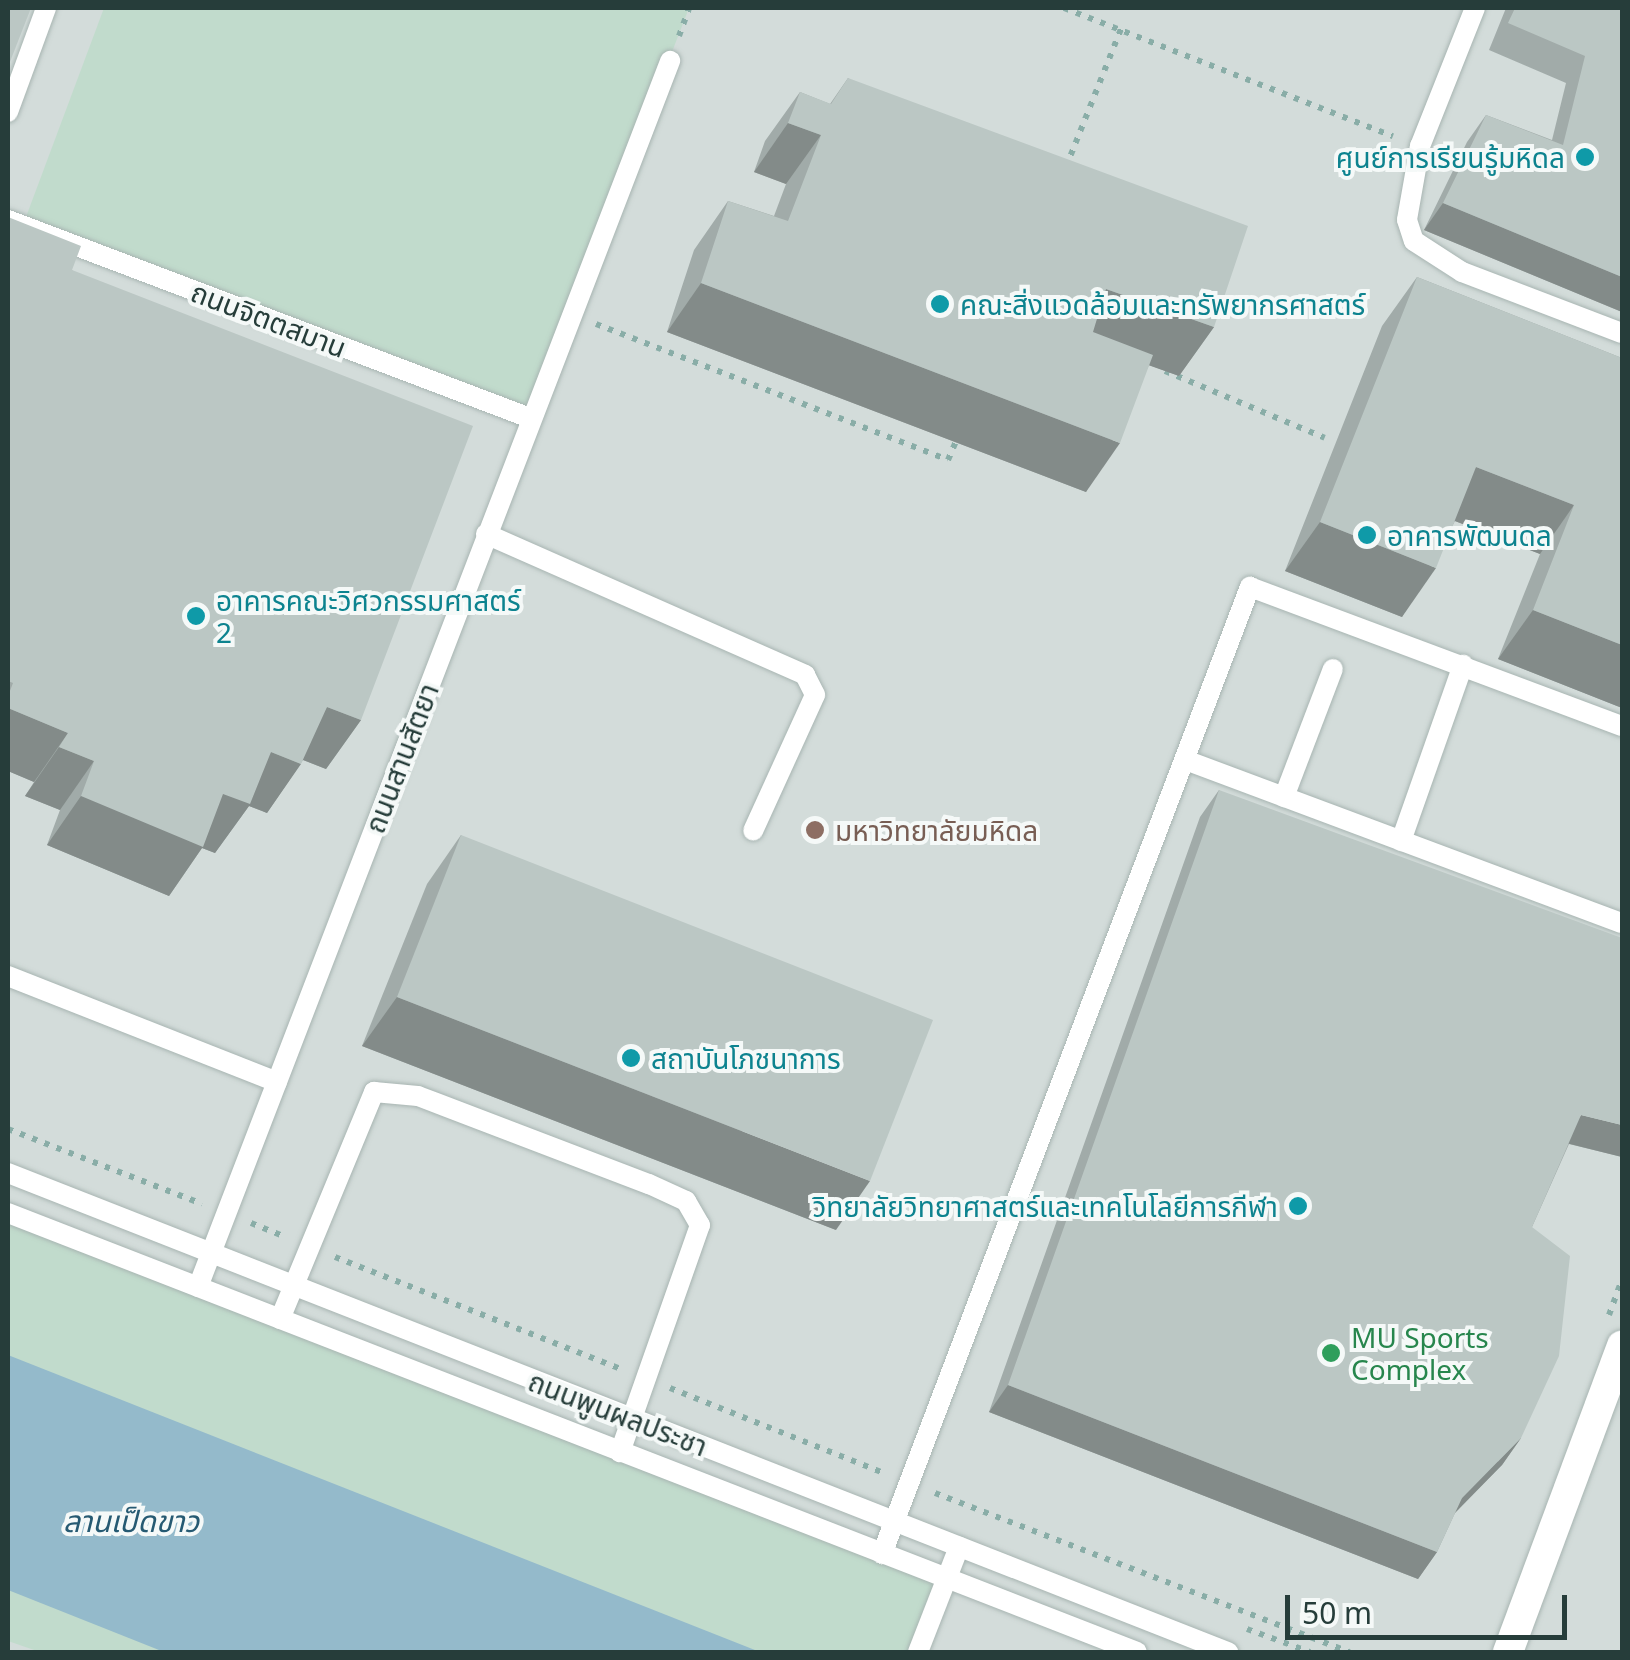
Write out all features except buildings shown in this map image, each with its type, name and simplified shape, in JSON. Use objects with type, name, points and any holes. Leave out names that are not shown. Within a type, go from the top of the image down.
[{"type":"street","points":[[1508,1652],[1622,1346]]},
{"type":"lane","points":[[8,112],[46,8]]},
{"type":"lane","points":[[1475,8],[1420,146],[1407,220],[1414,240],[1462,272],[1622,333]]},
{"type":"lane","name":"ถนนสานสัตยา","points":[[198,1287],[569,314],[670,61]]},
{"type":"lane","name":"ถนนจิตตสมาน","points":[[8,220],[530,418]]},
{"type":"lane","points":[[486,534],[804,675],[814,695],[753,831]]},
{"type":"lane","points":[[882,1554],[1252,586],[1622,726]]},
{"type":"lane","points":[[1401,840],[1463,665]]},
{"type":"lane","points":[[1284,797],[1333,670]]},
{"type":"lane","points":[[1188,761],[1622,922]]},
{"type":"lane","points":[[8,976],[276,1082]]},
{"type":"lane","points":[[280,1320],[365,1099],[382,1089],[649,1184],[686,1201],[700,1225],[620,1452]]},
{"type":"lane","name":"ถนนพูนผลประชา","points":[[8,1173],[1228,1652]]},
{"type":"lane","name":"ถนนพูนผลประชา","points":[[8,1213],[1137,1652]]},
{"type":"lane","points":[[918,1652],[959,1547]]},
{"type":"path","points":[[1064,8],[1420,146]]},
{"type":"path","points":[[1062,177],[1121,29]]},
{"type":"path","points":[[569,314],[948,460],[962,426]]},
{"type":"path","points":[[1150,364],[1325,438]]},
{"type":"path","points":[[8,1129],[1350,1652]]},
{"type":"shaded area","name":"มหาวิทยาลัยมหิดล","points":[[8,8],[1622,8],[1622,1652],[8,1652]]},
{"type":"green space","points":[[104,8],[689,8],[530,418],[23,225]]},
{"type":"green space","points":[[8,1213],[946,1578],[918,1652],[40,1652],[8,1641]]},
{"type":"water","name":"ลานเป็ดขาว","points":[[8,1355],[760,1652],[164,1652],[8,1590]]},
{"type":"place","name":"ศูนย์การเรียนรู้มหิดล","points":[[1585,157]]},
{"type":"place","name":"คณะสิ่งแวดล้อมและทรัพยากรศาสตร์","points":[[940,304]]},
{"type":"place","name":"อาคารพัฒนดล","points":[[1367,535]]},
{"type":"place","name":"อาคารคณะวิศวกรรมศาสตร์ 2","points":[[196,616]]},
{"type":"place","name":"มหาวิทยาลัยมหิดล","points":[[815,830]]},
{"type":"place","name":"สถาบันโภชนาการ","points":[[631,1058]]},
{"type":"place","name":"วิทยาลัยวิทยาศาสตร์และเทคโนโลยีการกีฬา","points":[[1298,1206]]},
{"type":"place","name":"MU Sports Complex","points":[[1331,1353]]}]
